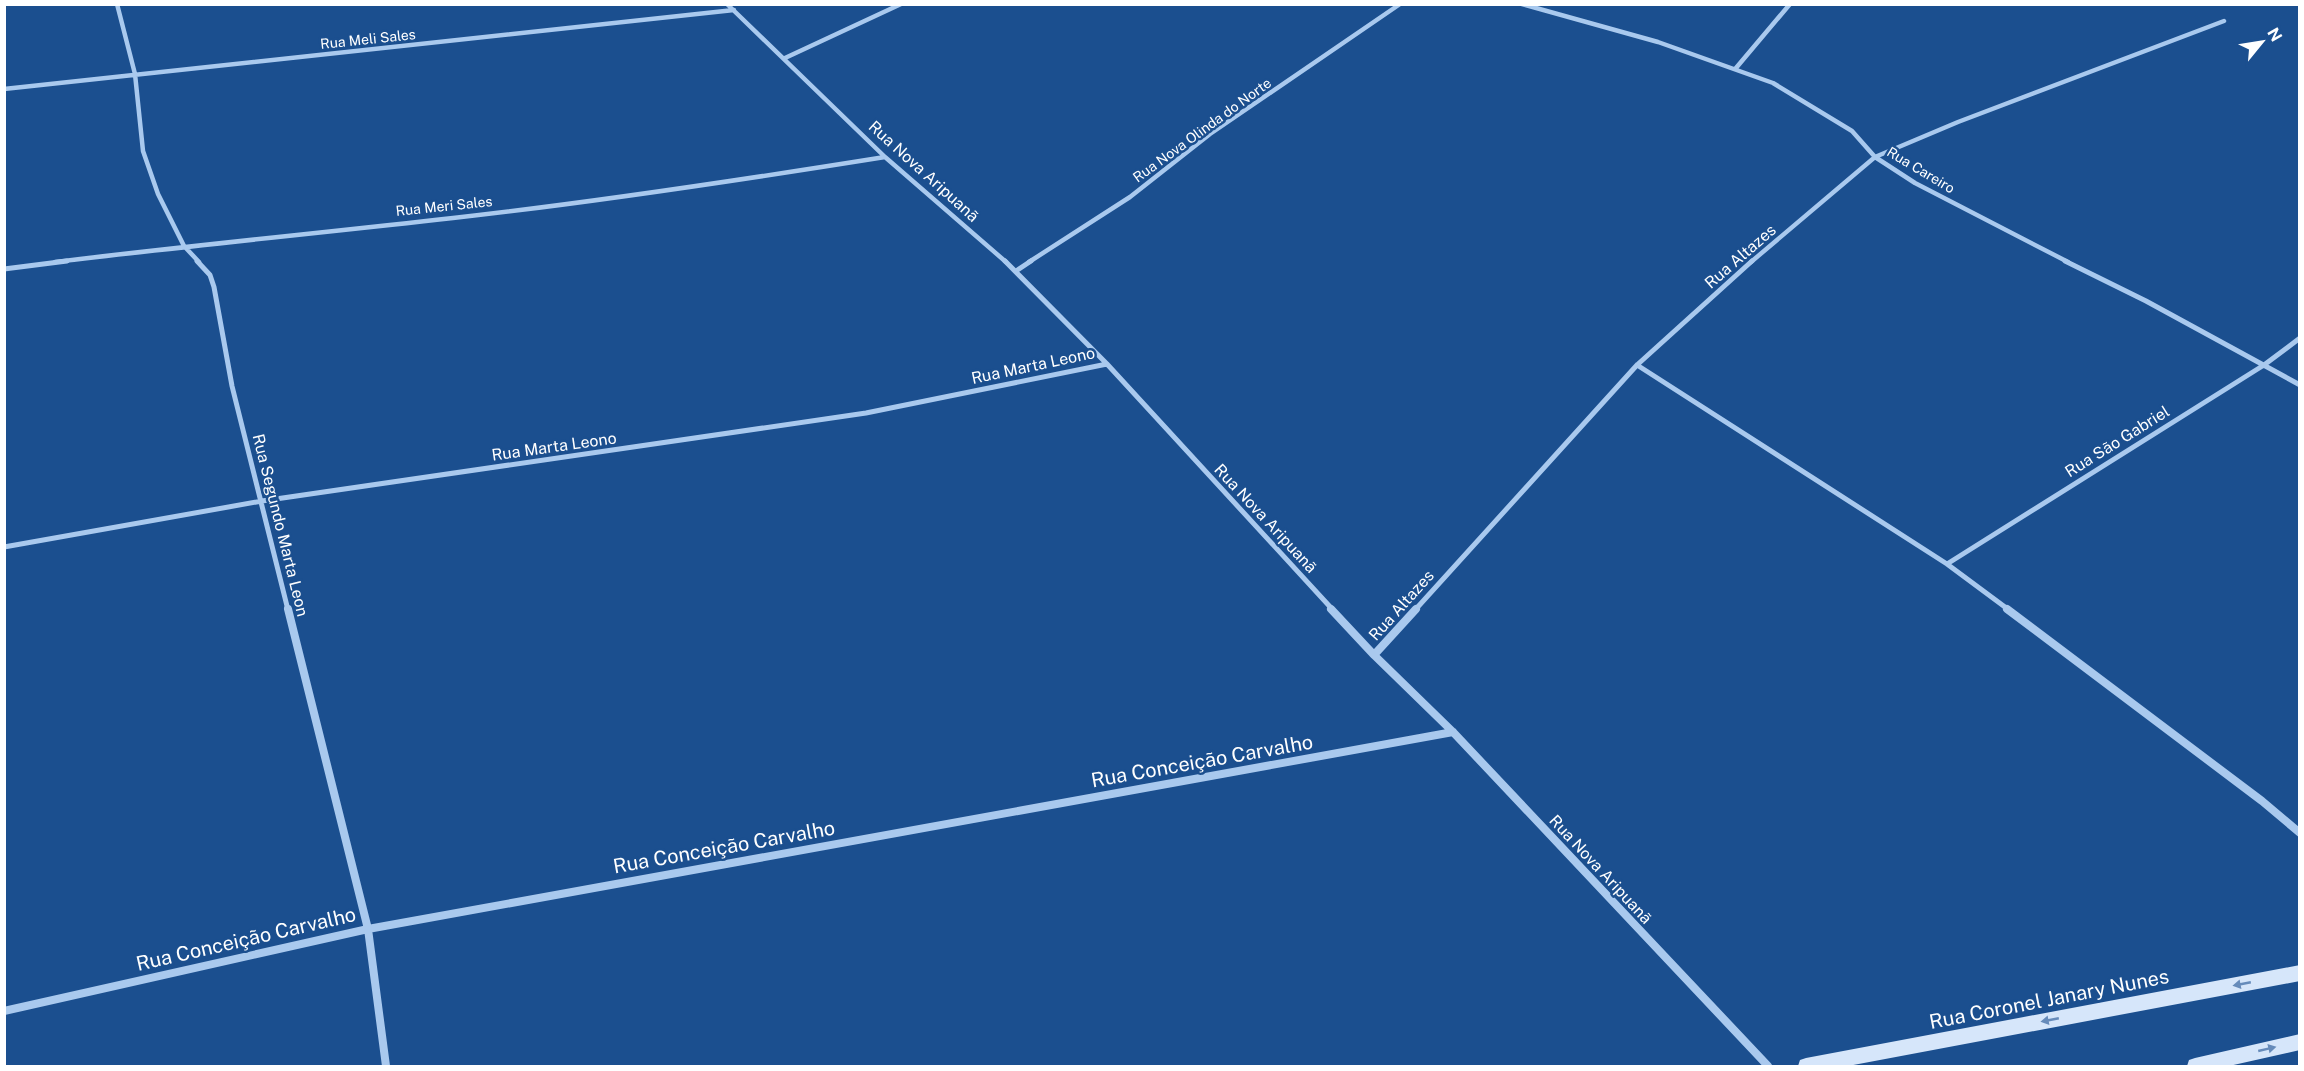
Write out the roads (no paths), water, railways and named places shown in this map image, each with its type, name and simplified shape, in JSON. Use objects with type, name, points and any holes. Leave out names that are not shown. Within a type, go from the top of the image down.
[{"type":"street","name":"Rua Segundo Marta Leon","points":[[117,4],[135,74],[143,151],[158,194],[184,246],[210,275],[214,288],[232,386],[368,929],[386,1066]]},
{"type":"street","name":"Rua Nova Aripuanã","points":[[727,4],[885,157],[1016,271],[1107,364],[1374,655],[1453,732],[1768,1066]]},
{"type":"street","points":[[785,58],[901,4]]},
{"type":"street","name":"Rua Nova Olinda do Norte","points":[[1016,271],[1130,197],[1210,134],[1400,4]]},
{"type":"street","name":"Rua Careiro","points":[[1522,4],[1658,42],[1736,68],[1809,103],[1852,131],[1875,157],[1915,183],[1994,226],[2146,301],[2300,385]]},
{"type":"street","points":[[1736,68],[1790,4]]},
{"type":"street","name":"Rua Meli Sales","points":[[4,89],[734,10]]},
{"type":"street","name":"Rua Altazes","points":[[1374,655],[1637,365],[1750,263],[1875,157],[1958,122],[2224,21]]},
{"type":"street","name":"Rua Meri Sales","points":[[4,269],[184,246],[453,218],[678,190],[885,157]]},
{"type":"street","name":"Rua São Gabriel","points":[[1947,564],[2264,365],[2300,339]]},
{"type":"street","name":"Rua Marta Leono","points":[[4,547],[262,501],[866,413],[1107,364]]},
{"type":"street","points":[[1637,365],[1947,564],[2092,671],[2262,801],[2300,833]]},
{"type":"street","name":"Rua Conceição Carvalho","points":[[4,1011],[368,929],[1453,732]]},
{"type":"street","name":"Rua Coronel Janary Nunes","points":[[1806,1066],[2300,973]]},
{"type":"street","points":[[2195,1066],[2300,1042]]}]
